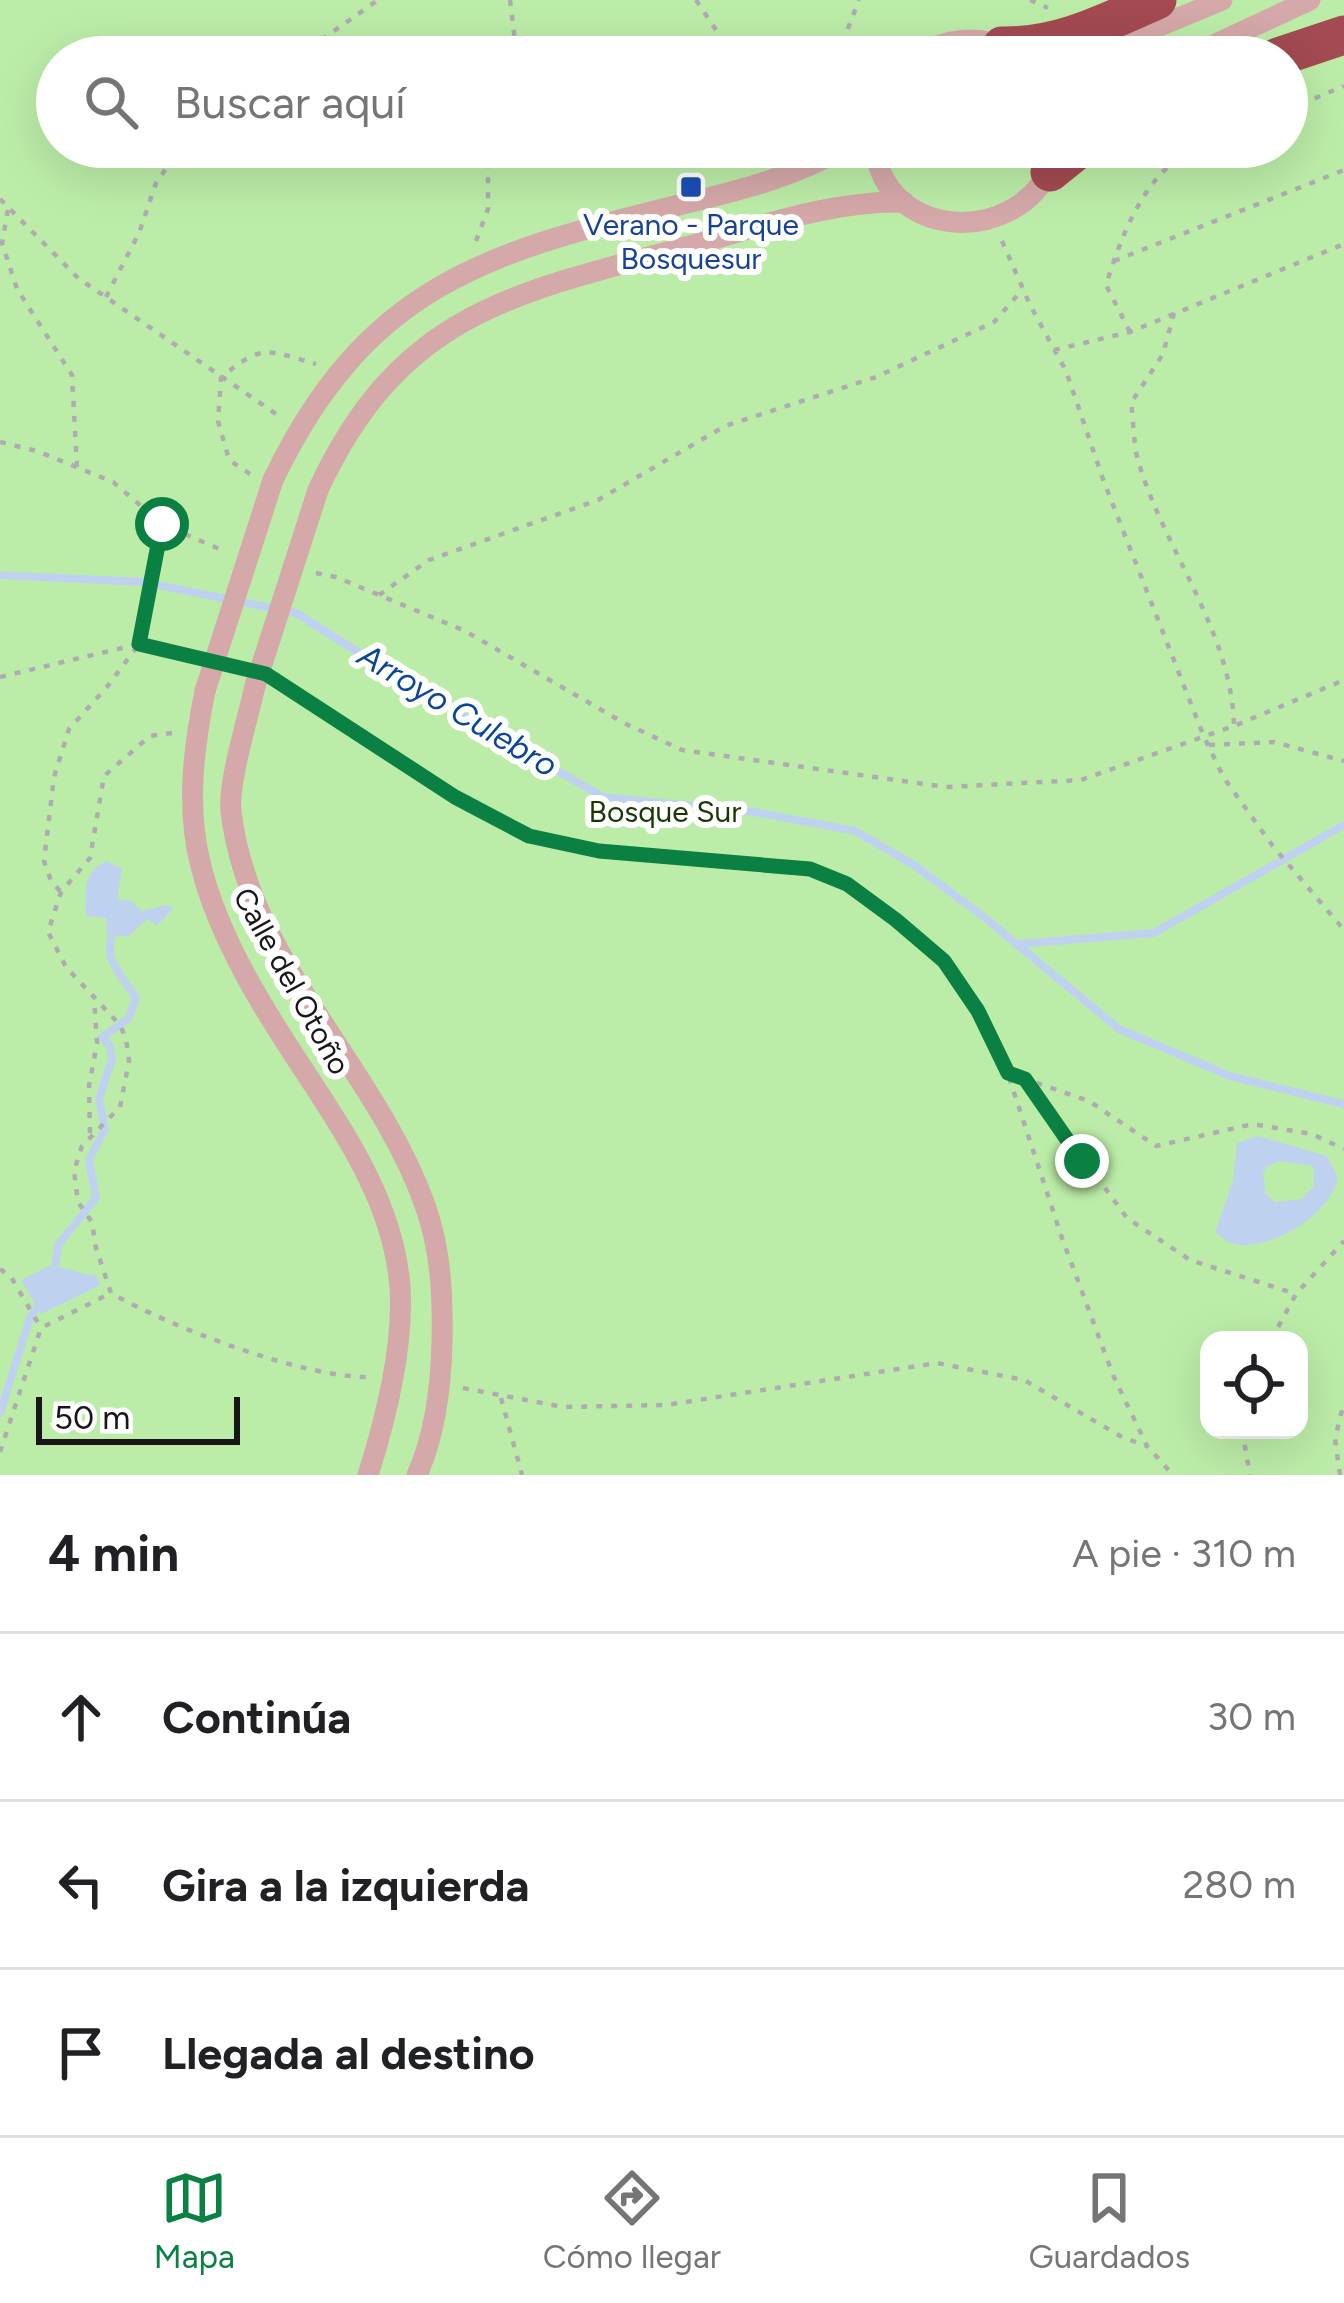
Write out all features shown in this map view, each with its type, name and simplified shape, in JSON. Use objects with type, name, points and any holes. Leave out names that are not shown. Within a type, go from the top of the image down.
[{"type":"highway","points":[[1075,36],[1156,0]]},
{"type":"highway","points":[[1308,47],[1344,35]]},
{"type":"street","points":[[1135,36],[1222,0]]},
{"type":"street","points":[[1233,36],[1310,0]]},
{"type":"street","name":"Calle del Otoño","points":[[368,1475],[391,1376],[400,1287],[386,1224],[348,1134],[280,1034],[212,900],[199,859],[192,794],[195,738],[205,691],[271,483],[301,427],[337,376],[378,331],[410,305],[481,262],[537,241],[709,198],[801,168]]},
{"type":"street","points":[[882,168],[904,202],[931,219],[974,225],[1009,214],[1047,168]]},
{"type":"street","name":"Calle del Otoño","points":[[417,1475],[428,1450],[439,1382],[443,1282],[426,1208],[391,1130],[263,925],[244,877],[230,806],[255,686],[318,490],[340,442],[394,373],[431,340],[491,305],[555,282],[813,211],[861,202],[904,202]]},
{"type":"path","points":[[327,36],[378,0]]},
{"type":"path","points":[[510,0],[515,36]]},
{"type":"path","points":[[696,0],[720,36]]},
{"type":"path","points":[[845,36],[859,0]]},
{"type":"path","points":[[1308,101],[1344,86]]},
{"type":"path","points":[[106,297],[166,168]]},
{"type":"path","points":[[481,262],[474,244],[488,209],[488,168]]},
{"type":"path","points":[[1130,332],[1106,285],[1119,243],[1167,168]]},
{"type":"path","points":[[1114,261],[1344,170]]},
{"type":"path","points":[[0,200],[78,278],[220,378],[301,427]]},
{"type":"path","points":[[9,209],[2,243],[17,289],[72,375],[77,467]]},
{"type":"path","points":[[992,220],[1066,371],[1104,482],[1204,736],[1225,778],[1272,844],[1344,930]]},
{"type":"path","points":[[1054,350],[1130,332],[1344,244]]},
{"type":"path","points":[[379,595],[429,560],[598,500],[725,425],[876,377],[994,322],[1023,289]]},
{"type":"path","points":[[1174,313],[1163,354],[1131,403],[1138,465],[1198,600],[1233,694],[1234,726]]},
{"type":"path","points":[[271,483],[229,460],[218,421],[220,378],[247,356],[270,348],[316,363],[337,376]]},
{"type":"path","points":[[0,442],[38,451],[113,482],[162,524],[226,552]]},
{"type":"path","points":[[61,892],[44,861],[54,776],[69,729],[139,644],[162,524]]},
{"type":"path","points":[[314,572],[465,631],[624,723],[682,750],[946,787],[1081,780],[1234,726],[1344,680]]},
{"type":"path","points":[[0,677],[139,644],[202,659]]},
{"type":"path","points":[[283,686],[455,797],[529,836],[599,851],[810,869],[847,884],[944,961],[978,1011],[1008,1073],[1113,1375],[1147,1446],[1173,1475]]},
{"type":"path","points":[[195,738],[167,732],[150,736],[104,776],[90,858],[61,892],[48,932],[66,967],[120,1025],[129,1061],[121,1106],[82,1146],[74,1171],[78,1202],[92,1222],[111,1293],[158,1319],[338,1378],[391,1376]]},
{"type":"path","points":[[1209,746],[1274,742],[1344,760]]},
{"type":"path","points":[[91,1134],[87,1120],[97,1043],[94,995]]},
{"type":"path","points":[[1008,1073],[1089,1101],[1156,1146],[1253,1124],[1312,1134],[1344,1149]]},
{"type":"path","points":[[1025,1079],[1126,1218],[1190,1260],[1296,1294]]},
{"type":"path","points":[[1275,1331],[1296,1294],[1344,1241]]},
{"type":"path","points":[[0,1269],[11,1277],[41,1328]]},
{"type":"path","points":[[0,1452],[41,1328],[111,1293]]},
{"type":"path","points":[[439,1382],[501,1399],[563,1407],[666,1405],[937,1363],[1024,1380],[1122,1437],[1147,1446]]},
{"type":"path","points":[[501,1399],[522,1475]]},
{"type":"path","points":[[1340,1475],[1335,1438],[1344,1402]]},
{"type":"path","points":[[1244,1439],[1250,1475]]},
{"type":"green space","name":"Bosque Sur","points":[[0,0],[1344,0],[1344,1475],[0,1475]]},
{"type":"water","points":[[107,861],[122,869],[117,899],[131,901],[142,911],[165,905],[174,908],[157,926],[147,919],[128,937],[107,934],[106,918],[86,916],[89,877]]},
{"type":"water","points":[[1258,1136],[1327,1156],[1338,1178],[1333,1191],[1313,1216],[1285,1234],[1255,1244],[1230,1243],[1215,1232],[1233,1181],[1237,1143]],"holes":[[[1280,1161],[1313,1166],[1314,1186],[1302,1199],[1275,1202],[1266,1194],[1263,1174],[1267,1166]]]},
{"type":"water","points":[[47,1267],[96,1275],[101,1285],[41,1314],[21,1280]]},
{"type":"waterway","name":"Arroyo Culebro","points":[[0,575],[143,582],[296,613],[603,797],[754,812],[855,831],[914,865],[984,917],[1119,1029],[1230,1076],[1344,1104]]},
{"type":"waterway","points":[[1017,944],[1154,933],[1344,825]]},
{"type":"waterway","points":[[55,1267],[58,1245],[96,1198],[89,1160],[105,1129],[99,1099],[112,1059],[102,1037],[128,1019],[136,998],[112,962],[112,936]]},
{"type":"waterway","points":[[0,1413],[37,1307]]},
{"type":"place","name":"Verano - Parque Bosquesur","points":[[691,187]]},
{"type":"route","points":[[162,524],[139,644],[266,674],[455,797],[529,836],[599,851],[810,869],[847,884],[944,961],[978,1011],[1008,1073],[1025,1079],[1082,1161]]}]
